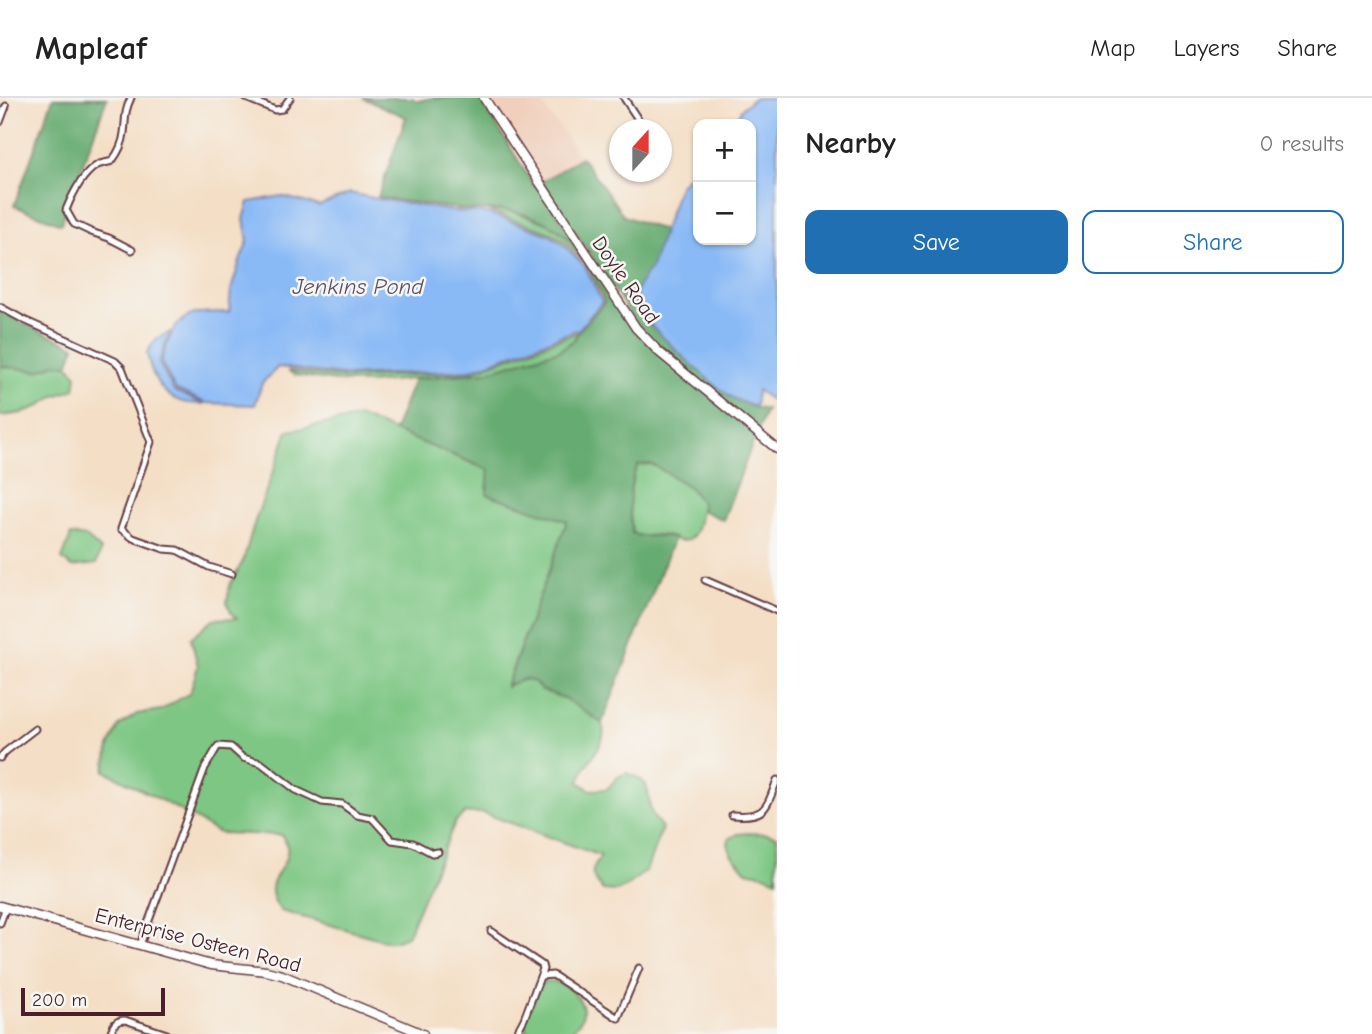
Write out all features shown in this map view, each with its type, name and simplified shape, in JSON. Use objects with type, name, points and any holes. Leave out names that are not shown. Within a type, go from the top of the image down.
[{"type":"main road","name":"Doyle Road","points":[[484,98],[636,328],[659,352],[777,449]]},
{"type":"main road","name":"Enterprise Osteen Road","points":[[3,907],[211,965],[282,975],[424,1034]]},
{"type":"street","points":[[131,98],[125,111],[124,136],[119,151],[113,161],[98,164],[84,178],[66,210],[75,225],[132,250]]},
{"type":"street","points":[[246,98],[275,110],[282,109],[290,98]]},
{"type":"street","points":[[624,98],[638,119]]},
{"type":"street","points":[[0,122],[6,106]]},
{"type":"street","points":[[0,307],[115,361],[122,368],[151,442],[121,529],[134,538],[164,549],[177,550],[209,568],[232,574]]},
{"type":"street","points":[[705,580],[777,611]]},
{"type":"street","points":[[0,758],[35,729]]},
{"type":"street","points":[[140,945],[205,768],[218,746],[231,747],[243,758],[261,763],[296,790],[322,802],[342,804],[357,816],[372,818],[392,840],[413,843],[432,853],[438,852]]},
{"type":"street","points":[[732,815],[748,816],[759,813],[767,806],[777,780]]},
{"type":"street","points":[[0,923],[3,907]]},
{"type":"street","points":[[491,931],[542,965],[543,969],[516,1034]]},
{"type":"street","points":[[541,976],[553,975],[618,1018],[639,968]]},
{"type":"street","points":[[110,1034],[114,1023],[125,1020],[167,1034]]},
{"type":"shaded area","points":[[487,98],[538,98],[581,157],[542,182]]},
{"type":"green space","points":[[53,98],[107,98],[61,224],[14,206]]},
{"type":"green space","points":[[363,98],[412,98],[417,101],[433,98],[480,98],[534,186],[538,185],[634,330],[756,435],[723,520],[701,510],[702,503],[690,488],[669,474],[651,464],[638,465],[630,490],[632,533],[674,538],[602,723],[564,698],[541,690],[535,682],[525,679],[506,688],[567,521],[487,494],[489,470],[394,431],[414,379],[485,372],[560,350],[574,340],[604,300],[575,246],[561,232],[541,220],[509,211],[465,210],[378,197],[406,117]]},
{"type":"green space","points":[[581,157],[624,216],[693,239],[693,245],[636,306],[649,324],[729,396],[766,410],[758,430],[660,350],[638,326],[542,182]]},
{"type":"green space","points":[[503,210],[529,216],[550,225],[569,240],[585,262],[566,243],[551,233],[490,211]]},
{"type":"green space","points":[[0,310],[22,323],[75,346],[68,365],[55,364],[38,371],[0,366]]},
{"type":"green space","points":[[578,332],[574,340],[560,350],[485,372],[370,383],[295,375],[288,371],[349,378],[470,372]]},
{"type":"green space","points":[[55,364],[68,365],[77,375],[75,389],[22,413],[0,416],[0,366],[38,371]]},
{"type":"green space","points":[[360,417],[489,470],[487,494],[568,521],[506,686],[525,679],[535,682],[541,690],[564,698],[600,721],[603,738],[579,782],[591,790],[607,789],[619,776],[627,773],[646,784],[652,814],[662,828],[646,871],[628,885],[617,891],[603,890],[593,877],[601,856],[483,813],[465,813],[455,822],[407,936],[387,941],[281,911],[272,891],[273,883],[287,855],[287,846],[282,835],[219,833],[105,771],[109,747],[119,726],[137,714],[161,710],[190,693],[198,666],[191,638],[213,619],[237,618],[227,602],[230,585],[243,561],[288,431]]},
{"type":"green space","points":[[638,464],[651,464],[669,474],[690,488],[702,503],[696,532],[688,540],[632,533],[630,489]]},
{"type":"green space","points":[[71,535],[86,537],[101,550],[96,564],[72,567],[62,559]]},
{"type":"green space","points":[[738,834],[777,836],[777,880],[746,871],[731,854],[729,839]]},
{"type":"green space","points":[[554,981],[572,992],[581,1003],[583,1009],[579,1022],[564,1033],[540,1034],[527,1031],[524,1022],[538,989],[544,982]]},
{"type":"water","points":[[754,98],[777,98],[777,404],[757,390],[755,407],[721,390],[663,337],[636,304],[639,286],[650,270],[679,186],[693,171],[693,245],[756,245],[756,119],[737,119],[741,109]]},
{"type":"water","name":"Jenkins Pond","points":[[350,193],[452,211],[488,213],[550,235],[585,266],[602,302],[579,329],[470,370],[349,376],[278,367],[262,383],[255,405],[206,403],[175,389],[161,362],[169,340],[176,327],[187,317],[229,312],[231,290],[248,241],[244,219],[249,202],[281,196],[319,206]]},
{"type":"water","points":[[170,332],[159,363],[174,391],[204,404],[185,403],[169,395],[159,385],[150,366],[147,352],[156,339]]}]
